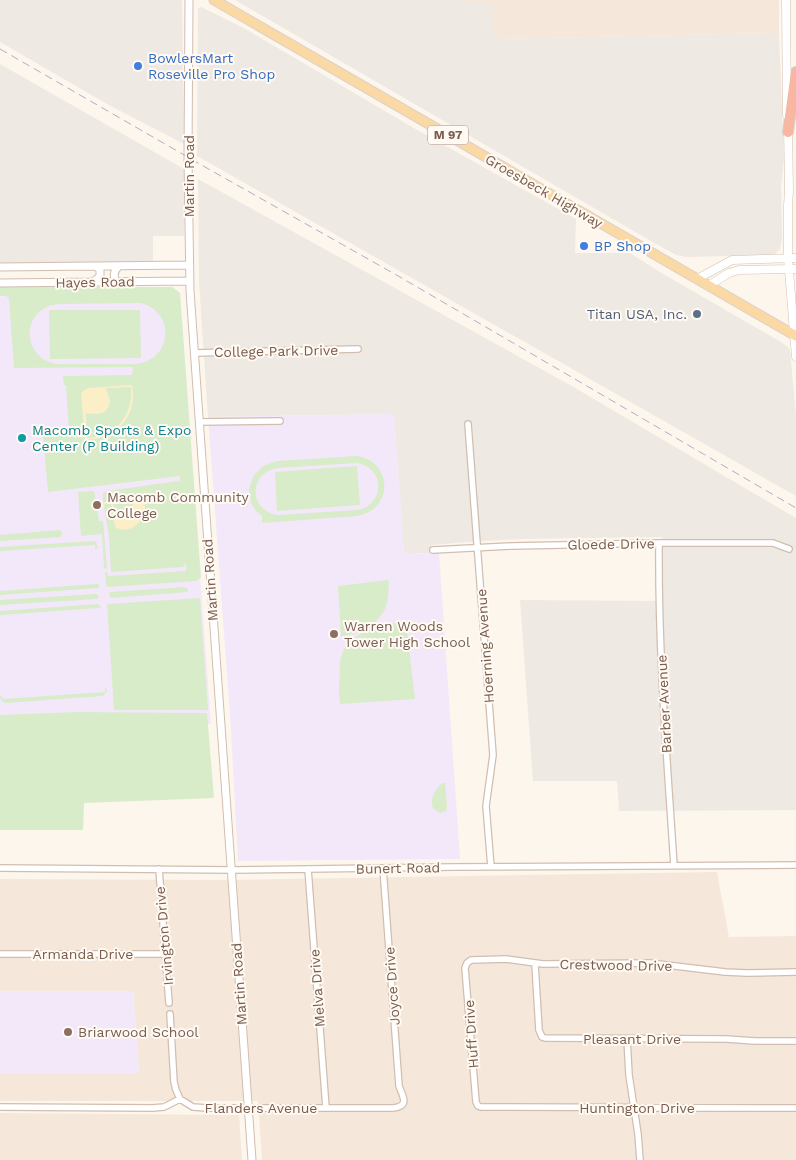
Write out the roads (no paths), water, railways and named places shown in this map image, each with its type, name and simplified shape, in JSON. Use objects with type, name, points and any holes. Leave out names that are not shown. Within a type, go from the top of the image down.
[{"type":"highway","points":[[788,132],[796,72]]},
{"type":"main road","name":"Groesbeck Highway","points":[[214,0],[795,336]]},
{"type":"main road","points":[[786,0],[787,121],[790,192],[788,205],[792,258],[790,288],[796,357]]},
{"type":"main road","points":[[696,279],[732,260],[792,258]]},
{"type":"main road","points":[[708,286],[729,273],[739,270],[792,269]]},
{"type":"main road","points":[[790,288],[796,281]]},
{"type":"street","name":"Martin Road","points":[[189,0],[189,265],[252,1160]]},
{"type":"street","name":"Hayes Road","points":[[0,268],[189,265]]},
{"type":"street","points":[[116,282],[114,274],[119,266]]},
{"type":"street","points":[[89,282],[96,280],[100,276],[100,270],[97,267]]},
{"type":"street","name":"Hayes Road","points":[[0,283],[190,281]]},
{"type":"street","name":"College Park Drive","points":[[194,353],[358,348]]},
{"type":"street","points":[[199,422],[280,421]]},
{"type":"street","name":"Hoerning Avenue","points":[[468,424],[493,755],[486,806],[491,867]]},
{"type":"street","name":"Gloede Drive","points":[[432,550],[477,547],[659,543],[773,543],[789,549]]},
{"type":"street","name":"Barber Avenue","points":[[659,543],[661,660],[674,866]]},
{"type":"street","name":"Bunert Road","points":[[0,868],[232,870],[796,865]]},
{"type":"street","name":"Joyce Drive","points":[[383,868],[399,1086],[404,1097],[404,1103]]},
{"type":"street","name":"Irvington Drive","points":[[159,869],[169,1003]]},
{"type":"street","name":"Melva Drive","points":[[308,869],[326,1108]]},
{"type":"street","name":"Armanda Drive","points":[[0,954],[165,954]]},
{"type":"street","name":"Crestwood Drive","points":[[467,963],[475,959],[506,959],[535,964],[650,963],[732,972],[796,972]]},
{"type":"street","name":"Huff Drive","points":[[467,963],[466,972],[476,1102],[478,1106]]},
{"type":"street","name":"Pleasant Drive","points":[[535,964],[539,1030],[542,1037],[547,1039],[796,1041]]},
{"type":"street","points":[[0,1108],[153,1108],[164,1107],[180,1099],[174,1082],[170,1014]]},
{"type":"street","points":[[627,1039],[629,1075],[640,1160]]},
{"type":"street","name":"Flanders Avenue","points":[[180,1099],[197,1108],[399,1108],[404,1103]]},
{"type":"street","name":"Huntington Drive","points":[[478,1106],[484,1108],[796,1108]]},
{"type":"railway","points":[[0,49],[400,277],[796,508]]},
{"type":"place","name":"BowlersMart Roseville Pro Shop","points":[[138,66]]},
{"type":"place","name":"BP Shop","points":[[584,246]]},
{"type":"place","name":"Titan USA, Inc.","points":[[697,314]]},
{"type":"place","name":"Macomb Sports & Expo Center (P Building)","points":[[22,438]]},
{"type":"place","name":"Macomb Community College","points":[[97,505]]},
{"type":"place","name":"Warren Woods Tower High School","points":[[334,634]]},
{"type":"place","name":"Briarwood School","points":[[68,1032]]}]
